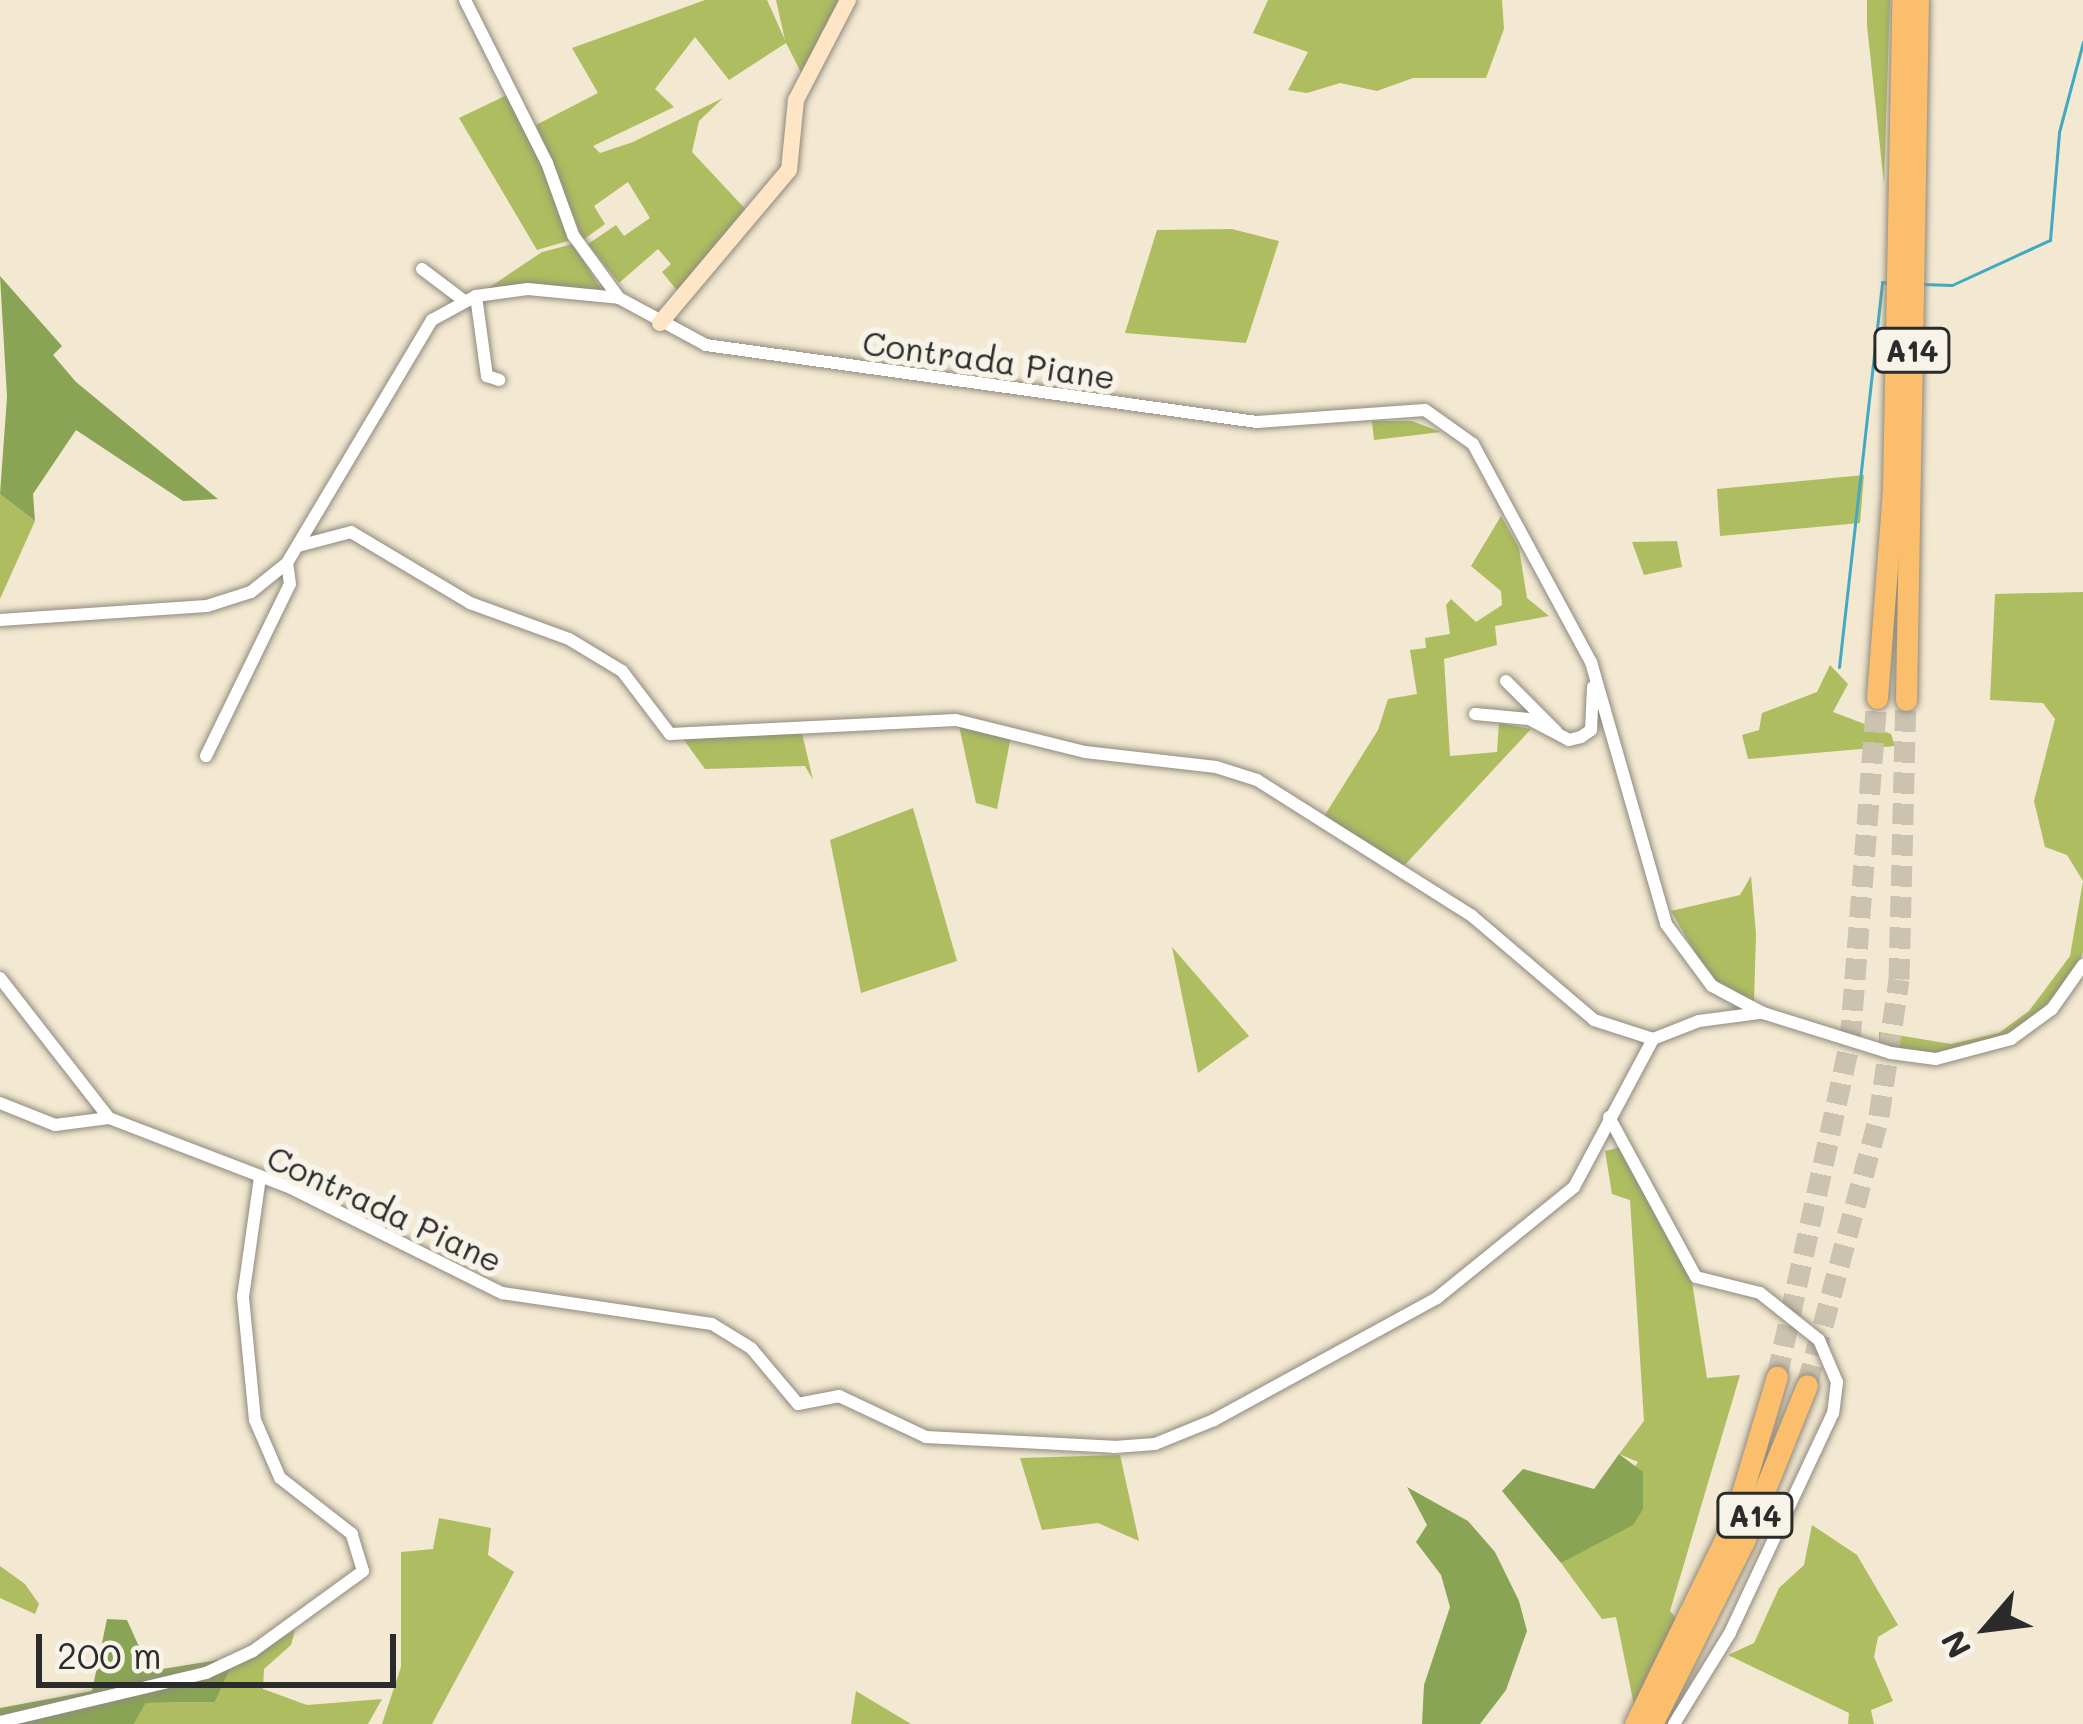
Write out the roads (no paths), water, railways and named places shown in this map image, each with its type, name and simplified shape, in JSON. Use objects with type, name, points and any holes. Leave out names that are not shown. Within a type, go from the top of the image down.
[{"type":"highway","name":"A14","points":[[1877,698],[1893,488],[1902,0]]},
{"type":"highway","name":"A14","points":[[1906,700],[1918,0]]},
{"type":"highway","name":"A14","points":[[1652,1724],[1757,1459],[1777,1376]]},
{"type":"highway","name":"A14","points":[[1635,1724],[1688,1636],[1807,1385]]},
{"type":"street","points":[[465,0],[547,163],[573,236],[619,298]]},
{"type":"street","points":[[660,323],[789,170],[796,100],[848,0]]},
{"type":"street","points":[[422,268],[470,298],[487,376],[499,380]]},
{"type":"street","name":"Contrada Piane","points":[[470,298],[528,289],[619,298],[706,345],[1257,422],[1425,410],[1473,444],[1592,662],[1670,933],[1712,986],[1763,1013],[1905,1057],[1960,1057],[2036,1024],[2083,964]]},
{"type":"street","points":[[0,620],[207,606],[251,592],[287,563],[432,320],[470,298]]},
{"type":"street","points":[[297,546],[351,532],[470,603],[569,638],[622,671],[670,734],[956,720],[1085,752],[1216,767],[1257,780],[1472,916],[1594,1020],[1653,1039]]},
{"type":"street","points":[[206,756],[290,584],[287,563]]},
{"type":"street","points":[[1475,713],[1529,719],[1569,740],[1591,730],[1592,662]]},
{"type":"street","points":[[1506,681],[1557,732]]},
{"type":"street","points":[[0,978],[109,1118]]},
{"type":"street","name":"Contrada Piane","points":[[109,1118],[260,1177],[502,1293],[712,1324],[751,1348],[797,1404],[839,1396],[926,1437],[1114,1447],[1155,1444],[1217,1419],[1437,1298],[1574,1186],[1653,1039],[1700,1022],[1763,1013]]},
{"type":"street","points":[[0,1103],[55,1125],[109,1118]]},
{"type":"street","points":[[1610,1117],[1696,1276],[1760,1293],[1819,1340],[1837,1382],[1833,1413],[1730,1633],[1674,1724]]},
{"type":"street","points":[[0,1722],[206,1672],[253,1651],[363,1571],[352,1534],[280,1478],[255,1420],[243,1297],[260,1177]]},
{"type":"waterway","points":[[1922,284],[1952,285],[2050,240],[2059,132],[2083,42]]},
{"type":"waterway","points":[[1839,667],[1882,282],[1889,283]]},
{"type":"tunnel","points":[[1777,1376],[1850,1041],[1877,698]]},
{"type":"tunnel","points":[[1807,1385],[1879,1116],[1899,979],[1906,700]]}]
